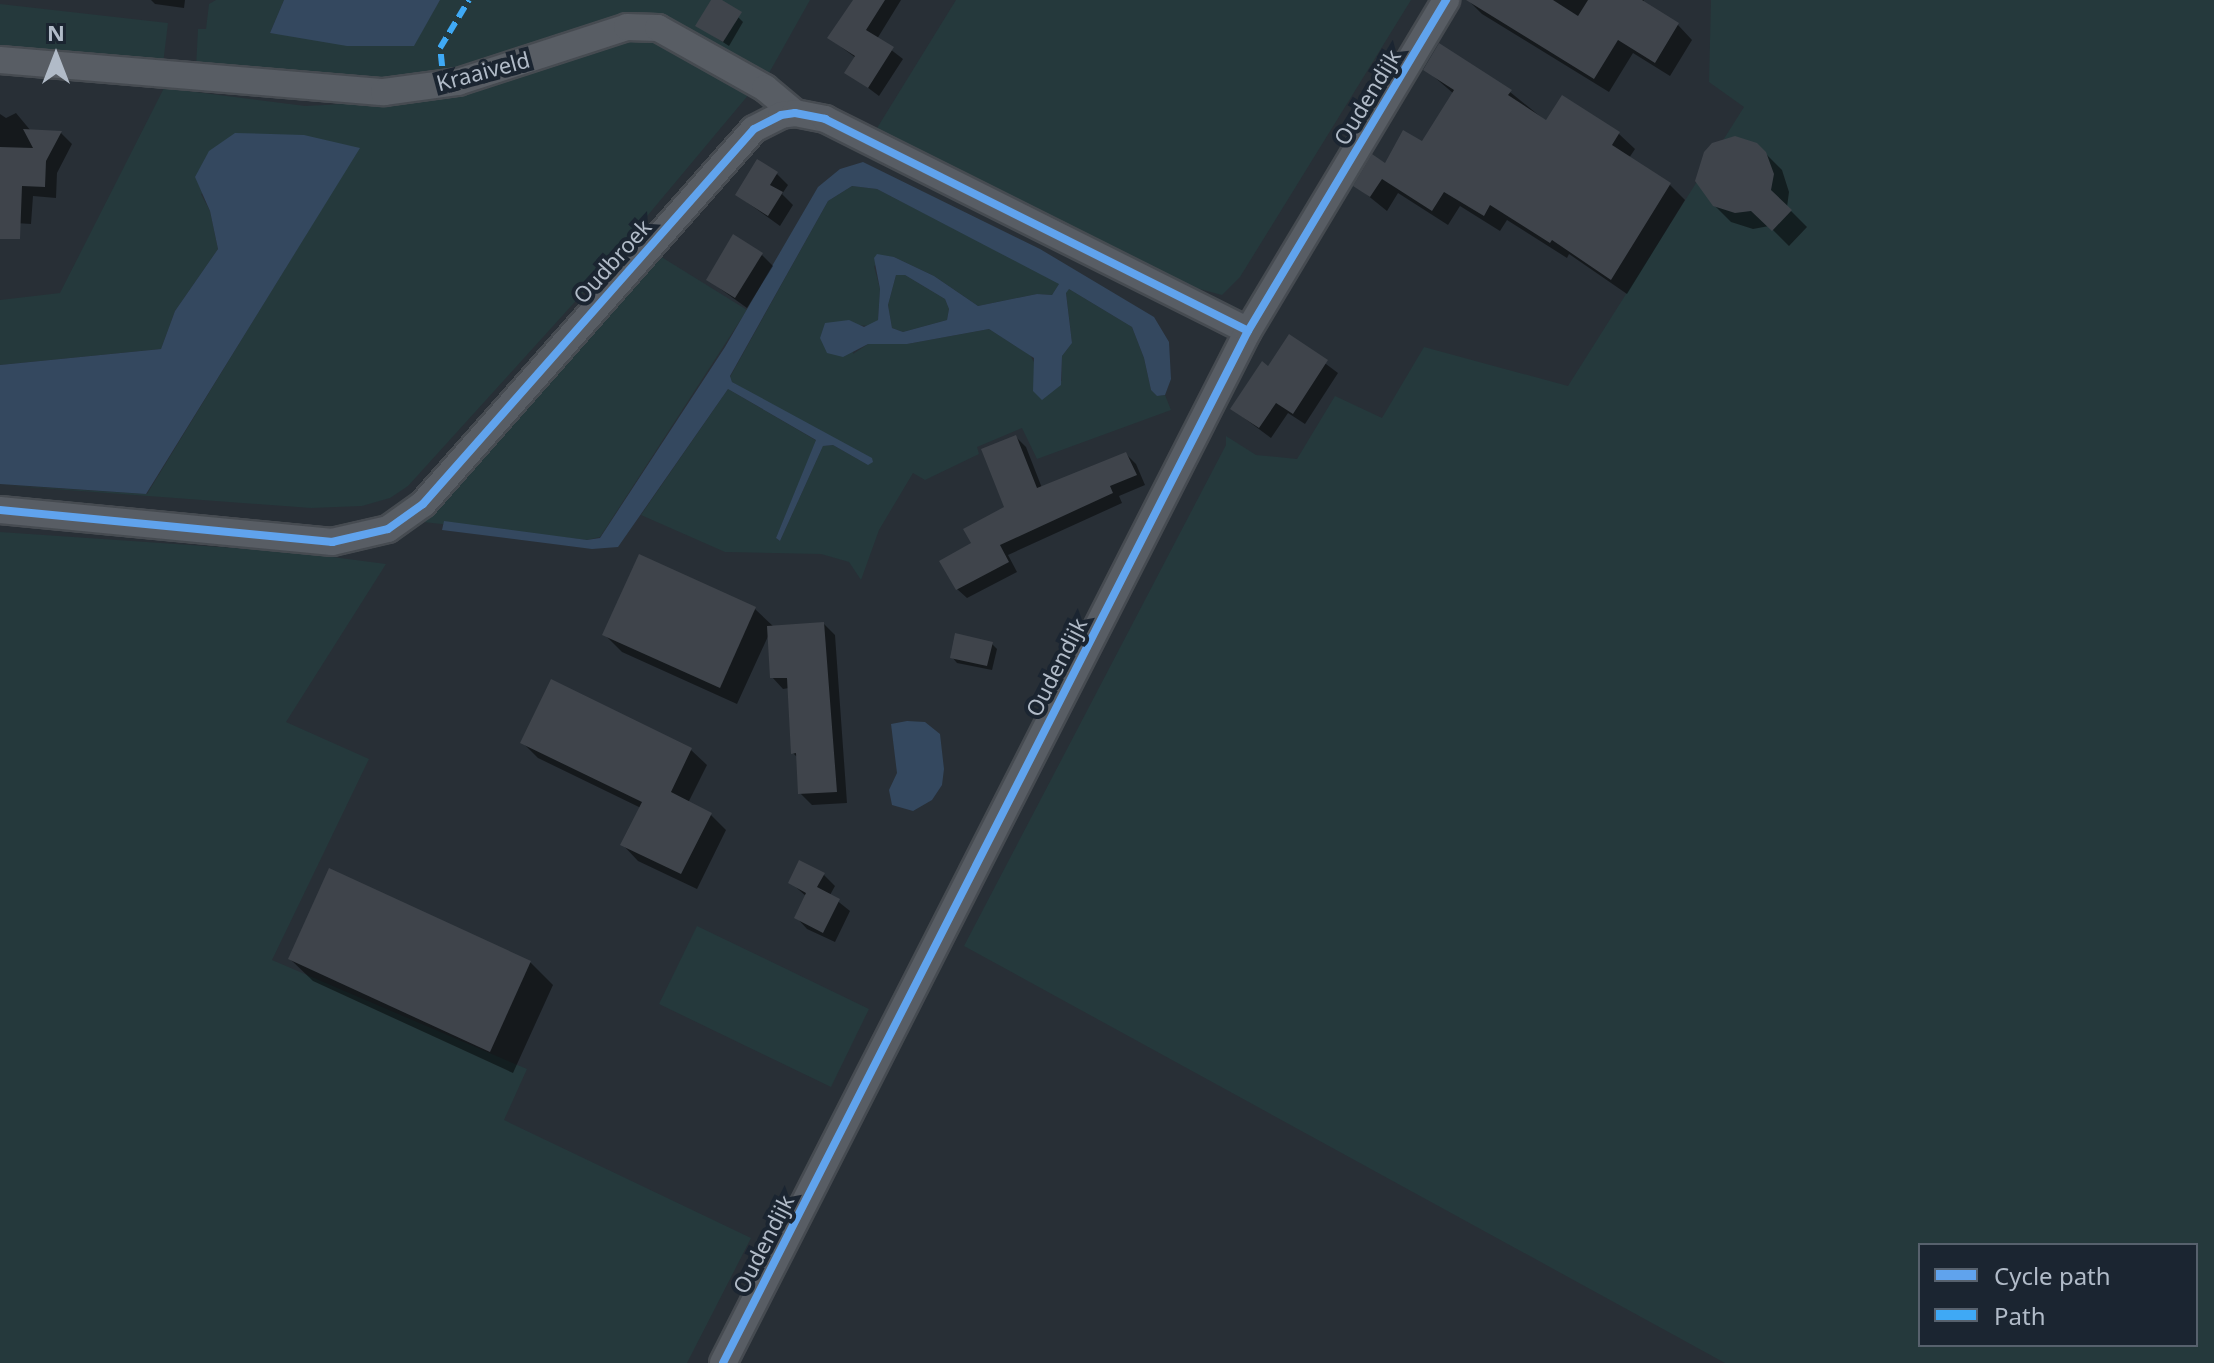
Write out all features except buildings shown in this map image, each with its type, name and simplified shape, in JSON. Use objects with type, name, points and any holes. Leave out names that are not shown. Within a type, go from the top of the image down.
[{"type":"street","name":"Oudendijk","points":[[723,1363],[1248,331],[1446,0]]},
{"type":"street","name":"Kraaiveld","points":[[0,60],[384,92],[458,82],[627,27],[658,28],[765,88],[795,113]]},
{"type":"street","points":[[795,113],[825,119],[1248,331]]},
{"type":"street","name":"Oudbroek","points":[[0,510],[332,542],[388,529],[423,504],[743,140],[766,122],[795,113]]},
{"type":"green space","points":[[216,0],[284,0],[270,33],[414,45],[440,0],[810,0],[769,73],[662,23],[395,81],[196,68],[198,29],[206,29],[209,4]]},
{"type":"green space","points":[[956,0],[1411,0],[1240,277],[1222,295],[1192,287],[874,133]]},
{"type":"green space","points":[[1711,0],[2214,0],[2214,1363],[1725,1363],[964,946],[1226,445],[1226,436],[1256,455],[1297,459],[1335,396],[1382,418],[1424,347],[1568,386],[1744,107],[1709,82]]},
{"type":"green space","points":[[0,4],[168,23],[163,64],[0,46]]},
{"type":"green space","points":[[634,40],[653,42],[750,93],[582,294],[408,486],[390,498],[362,506],[311,508],[0,485],[147,494],[359,148],[201,194],[210,211],[218,249],[175,311],[161,349],[0,365],[0,300],[60,293],[164,88],[305,106],[421,100],[497,82]]},
{"type":"green space","points":[[852,186],[877,189],[1060,283],[1052,295],[1037,294],[978,306],[934,276],[894,257],[874,266],[880,289],[878,320],[871,326],[855,325],[853,354],[868,344],[907,344],[989,329],[1030,355],[1035,364],[1062,381],[1062,356],[1072,343],[1066,292],[1069,289],[1132,327],[1144,358],[1151,390],[1157,396],[1165,395],[1171,410],[1037,459],[1022,428],[977,447],[979,454],[925,480],[913,473],[879,530],[861,580],[849,562],[821,554],[725,552],[641,515],[728,389],[817,441],[776,538],[780,541],[823,446],[833,445],[868,465],[732,382],[730,377],[828,201]]},
{"type":"green space","points":[[655,253],[747,310],[600,537],[587,540],[423,522]]},
{"type":"green space","points":[[896,275],[905,275],[945,299],[949,309],[947,320],[903,332],[892,328],[888,305]]},
{"type":"green space","points":[[0,532],[294,552],[386,564],[286,722],[369,759],[272,960],[527,1069],[504,1120],[751,1238],[687,1363],[0,1363]]},
{"type":"green space","points":[[697,926],[869,1009],[831,1087],[659,1004]]},
{"type":"water","points":[[284,0],[440,0],[414,46],[347,46],[270,33]]},
{"type":"water","points":[[235,133],[304,135],[360,148],[146,494],[0,484],[0,365],[161,349],[175,311],[218,249],[210,211],[195,177],[209,151]]},
{"type":"water","points":[[863,162],[1040,249],[1154,317],[1169,342],[1171,379],[1165,395],[1157,396],[1151,390],[1144,358],[1132,327],[1069,289],[1066,293],[1072,343],[1062,356],[1061,385],[1042,400],[1033,391],[1034,358],[989,329],[907,344],[868,344],[843,357],[827,353],[820,338],[825,323],[849,320],[864,327],[878,320],[880,289],[874,258],[877,254],[894,257],[934,276],[978,306],[1037,294],[1052,295],[1059,284],[877,189],[852,186],[828,201],[730,376],[732,382],[872,458],[873,462],[868,465],[833,445],[823,446],[780,541],[776,538],[816,440],[728,389],[618,547],[592,549],[442,530],[444,521],[587,540],[600,538],[725,347],[818,187],[840,169]],"holes":[[[896,275],[905,275],[945,299],[949,309],[947,320],[903,332],[892,328],[888,305]]]},
{"type":"water","points":[[925,722],[940,734],[944,769],[942,785],[932,800],[913,811],[892,805],[889,790],[897,773],[891,724]]},
{"type":"marked path","points":[[444,84],[440,48],[469,0]]},
{"type":"cycle path","points":[[723,1363],[1248,331],[1446,0]]},
{"type":"cycle path","points":[[0,510],[332,542],[388,529],[423,504],[754,129],[781,115],[795,113],[825,119],[1248,331]]}]
